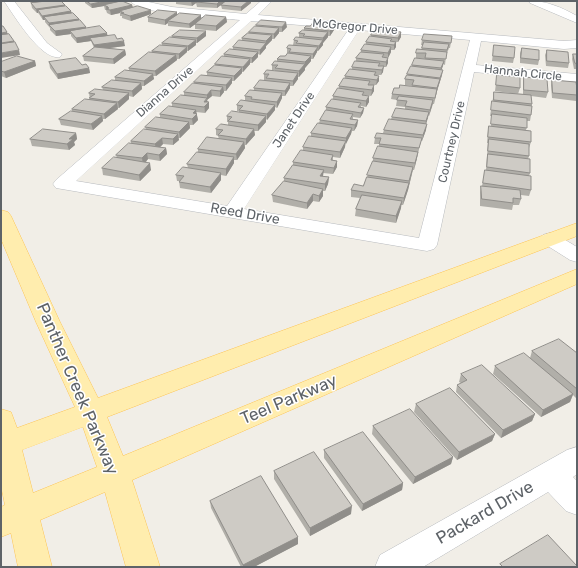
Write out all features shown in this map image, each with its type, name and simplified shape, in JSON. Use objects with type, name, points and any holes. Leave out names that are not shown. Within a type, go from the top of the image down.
[{"type":"main road","name":"Panther Creek Parkway","points":[[1,216],[48,322],[91,412],[115,474],[143,567]]},
{"type":"main road","points":[[35,567],[12,517],[3,436],[91,412],[577,229]]},
{"type":"main road","name":"Teel Parkway","points":[[12,517],[577,276]]},
{"type":"street","points":[[9,1],[43,46],[56,54]]},
{"type":"street","name":"McGregor Drive","points":[[135,1],[171,10],[250,18],[564,45],[577,44]]},
{"type":"street","name":"Dianna Drive","points":[[62,184],[250,18],[267,1]]},
{"type":"street","points":[[534,1],[560,11],[577,20]]},
{"type":"street","name":"Janet Drive","points":[[232,212],[356,27]]},
{"type":"street","name":"Courtney Drive","points":[[427,245],[476,38]]},
{"type":"street","name":"Hannah Circle","points":[[469,68],[577,78]]},
{"type":"street","name":"Reed Drive","points":[[62,184],[427,245]]},
{"type":"street","points":[[550,239],[577,256]]},
{"type":"street","name":"Packard Drive","points":[[392,567],[577,459]]},
{"type":"street","points":[[551,475],[577,501]]},
{"type":"building","points":[[61,1],[65,5],[36,9],[31,3]]},
{"type":"building","points":[[87,1],[106,1],[91,4]]},
{"type":"building","points":[[122,1],[132,5],[110,10],[106,9],[109,8],[104,5]]},
{"type":"building","points":[[220,1],[217,4],[196,2]]},
{"type":"building","points":[[226,1],[248,1],[241,7],[221,5]]},
{"type":"building","points":[[66,6],[71,11],[42,16],[38,10]]},
{"type":"building","points":[[138,6],[151,10],[130,16],[121,13],[124,13],[120,11]]},
{"type":"building","points":[[158,10],[177,12],[165,20],[148,17]]},
{"type":"building","points":[[73,13],[79,19],[49,23],[44,17]]},
{"type":"building","points":[[180,13],[201,15],[189,24],[168,21]]},
{"type":"building","points":[[206,15],[226,17],[216,26],[195,24]]},
{"type":"building","points":[[80,20],[86,27],[55,31],[49,25]]},
{"type":"building","points":[[261,20],[286,22],[282,27],[256,25]]},
{"type":"building","points":[[313,23],[335,26],[330,31],[304,28]]},
{"type":"building","points":[[1,26],[3,26],[7,32],[1,33]]},
{"type":"building","points":[[100,26],[107,33],[76,38],[70,31]]},
{"type":"building","points":[[255,26],[279,28],[274,34],[249,32]]},
{"type":"building","points":[[375,29],[401,32],[398,38],[371,35]]},
{"type":"building","points":[[180,30],[206,31],[197,38],[172,36]]},
{"type":"building","points":[[303,30],[328,32],[323,38],[303,36],[305,34],[299,33]]},
{"type":"building","points":[[248,33],[272,35],[266,41],[242,38]]},
{"type":"building","points":[[9,34],[14,41],[1,43],[1,35]]},
{"type":"building","points":[[424,34],[452,36],[451,43],[422,40]]},
{"type":"building","points":[[115,35],[117,39],[122,38],[124,41],[94,45],[90,38]]},
{"type":"building","points":[[370,36],[392,39],[390,41],[396,42],[394,45],[366,42]]},
{"type":"building","points":[[170,37],[196,40],[188,46],[162,43]]},
{"type":"building","points":[[296,37],[323,40],[319,46],[296,43],[298,41],[294,40]]},
{"type":"building","points":[[239,40],[266,43],[260,50],[233,47]]},
{"type":"building","points":[[15,42],[19,50],[1,53],[1,44]]},
{"type":"building","points":[[424,42],[449,44],[447,50],[422,48]]},
{"type":"building","points":[[365,44],[391,47],[388,53],[361,50]]},
{"type":"building","points":[[160,45],[187,47],[179,54],[152,51]]},
{"type":"building","points":[[289,45],[318,47],[313,54],[289,52],[291,49],[287,48]]},
{"type":"building","points":[[494,45],[515,47],[514,58],[493,56]]},
{"type":"building","points":[[95,47],[125,50],[113,59],[83,56]]},
{"type":"building","points":[[522,48],[539,50],[539,60],[521,58]]},
{"type":"building","points":[[230,49],[258,52],[252,58],[224,54]]},
{"type":"building","points":[[417,49],[447,52],[446,59],[425,58],[426,53],[416,53]]},
{"type":"building","points":[[547,50],[568,52],[569,63],[547,61]]},
{"type":"building","points":[[149,52],[176,55],[155,71],[129,68]]},
{"type":"building","points":[[361,52],[384,54],[382,57],[388,58],[386,62],[356,58]]},
{"type":"building","points":[[288,53],[311,56],[305,62],[277,59]]},
{"type":"building","points":[[573,54],[577,54],[577,64],[575,63]]},
{"type":"building","points":[[17,56],[35,61],[4,72],[1,71],[1,62]]},
{"type":"building","points":[[222,56],[250,59],[243,67],[215,64]]},
{"type":"building","points":[[76,58],[82,65],[86,64],[89,68],[57,74],[49,62]]},
{"type":"building","points":[[415,58],[444,61],[441,68],[412,65]]},
{"type":"building","points":[[275,61],[305,64],[299,71],[275,68],[278,65],[272,65]]},
{"type":"building","points":[[355,61],[380,63],[378,66],[384,66],[382,70],[352,67]]},
{"type":"building","points":[[215,65],[242,68],[234,76],[207,72]]},
{"type":"building","points":[[411,66],[443,70],[440,78],[407,74]]},
{"type":"building","points":[[350,69],[376,72],[374,75],[379,76],[377,80],[345,76]]},
{"type":"building","points":[[125,70],[153,74],[144,81],[115,77]]},
{"type":"building","points":[[267,70],[298,73],[293,81],[266,78],[269,74],[264,74]]},
{"type":"building","points":[[201,75],[232,78],[226,85],[194,82]]},
{"type":"building","points":[[407,75],[440,79],[437,88],[412,85],[414,80],[405,79]]},
{"type":"building","points":[[497,75],[520,77],[520,88],[496,85]]},
{"type":"building","points":[[524,77],[547,79],[548,92],[524,90]]},
{"type":"building","points":[[344,78],[370,81],[368,85],[374,85],[372,90],[339,86]]},
{"type":"building","points":[[112,80],[141,83],[132,91],[102,87]]},
{"type":"building","points":[[260,80],[290,83],[285,91],[254,88]]},
{"type":"building","points":[[552,80],[576,82],[577,95],[553,93]]},
{"type":"building","points":[[193,83],[223,87],[220,91],[211,90],[207,95],[184,92]]},
{"type":"building","points":[[400,85],[437,89],[435,98],[392,94],[394,88],[399,88]]},
{"type":"building","points":[[338,88],[364,92],[362,95],[369,96],[366,101],[333,96]]},
{"type":"building","points":[[95,89],[129,93],[118,102],[89,98],[95,94],[89,93]]},
{"type":"building","points":[[250,90],[282,93],[277,102],[251,99],[252,97],[245,96]]},
{"type":"building","points":[[494,92],[531,95],[532,104],[494,100]]},
{"type":"building","points":[[181,95],[207,98],[204,102],[209,102],[204,107],[172,103]]},
{"type":"building","points":[[399,96],[433,100],[430,110],[405,106],[407,101],[397,100]]},
{"type":"building","points":[[85,99],[117,103],[104,114],[72,109]]},
{"type":"building","points":[[332,99],[361,103],[358,107],[364,108],[361,113],[326,107]]},
{"type":"building","points":[[241,100],[275,105],[267,114],[239,110],[243,106],[237,105]]},
{"type":"building","points":[[492,101],[532,106],[531,115],[491,110]]},
{"type":"building","points":[[169,106],[196,110],[193,113],[197,114],[192,119],[160,114]]},
{"type":"building","points":[[396,108],[429,112],[426,121],[392,117]]},
{"type":"building","points":[[326,110],[353,114],[350,119],[358,120],[355,125],[320,120]]},
{"type":"building","points":[[71,111],[102,116],[91,124],[59,119]]},
{"type":"building","points":[[232,111],[266,116],[258,125],[228,121],[232,117],[227,116]]},
{"type":"building","points":[[492,114],[527,118],[527,128],[491,124]]},
{"type":"building","points":[[156,117],[189,122],[179,132],[145,127]]},
{"type":"building","points":[[389,119],[427,124],[423,135],[384,130]]},
{"type":"building","points":[[318,123],[352,128],[346,138],[311,133]]},
{"type":"building","points":[[221,124],[254,129],[246,139],[218,135],[223,130],[216,129]]},
{"type":"building","points":[[489,126],[531,131],[531,142],[488,137]]},
{"type":"building","points":[[43,129],[76,133],[69,139],[73,139],[67,144],[30,139]]},
{"type":"building","points":[[144,129],[178,134],[173,139],[162,138],[155,144],[131,141]]},
{"type":"building","points":[[377,133],[422,138],[419,148],[379,144],[381,138],[375,138]]},
{"type":"building","points":[[309,136],[346,141],[340,152],[303,147]]},
{"type":"building","points":[[207,137],[244,142],[236,154],[198,149]]},
{"type":"building","points":[[489,139],[529,144],[529,156],[488,151]]},
{"type":"building","points":[[129,143],[166,148],[159,155],[147,153],[142,158],[116,155]]},
{"type":"building","points":[[378,146],[418,152],[415,163],[373,158]]},
{"type":"building","points":[[301,150],[333,155],[331,160],[337,161],[334,168],[293,162]]},
{"type":"building","points":[[197,152],[234,157],[226,169],[187,164]]},
{"type":"building","points":[[488,154],[530,159],[530,173],[487,167]]},
{"type":"building","points":[[114,157],[150,163],[139,175],[102,168]]},
{"type":"building","points":[[373,161],[413,167],[409,181],[367,175]]},
{"type":"building","points":[[293,165],[324,170],[320,176],[329,177],[325,184],[284,178]]},
{"type":"building","points":[[183,167],[221,173],[210,187],[179,182],[184,176],[176,175]]},
{"type":"building","points":[[485,170],[531,176],[531,190],[483,183]]},
{"type":"building","points":[[367,177],[409,183],[404,198],[351,190],[354,184],[363,186]]},
{"type":"building","points":[[284,181],[323,189],[319,196],[313,194],[307,203],[272,195]]},
{"type":"building","points":[[481,186],[520,190],[521,199],[513,198],[513,203],[482,199]]},
{"type":"building","points":[[362,195],[402,201],[396,216],[356,209]]},
{"type":"building","points":[[559,339],[577,353],[577,389],[532,351]]},
{"type":"building","points":[[524,353],[573,394],[543,410],[495,366]]},
{"type":"building","points":[[482,365],[535,414],[503,430],[457,385],[467,380],[461,374]]},
{"type":"building","points":[[450,388],[495,434],[459,452],[416,404]]},
{"type":"building","points":[[410,409],[453,457],[415,477],[373,426]]},
{"type":"building","points":[[363,432],[403,483],[363,504],[324,450]]},
{"type":"building","points":[[314,452],[352,506],[310,528],[274,471]]},
{"type":"building","points":[[261,476],[298,537],[243,565],[210,501]]},
{"type":"building","points":[[548,535],[577,567],[503,567],[500,564]]}]
